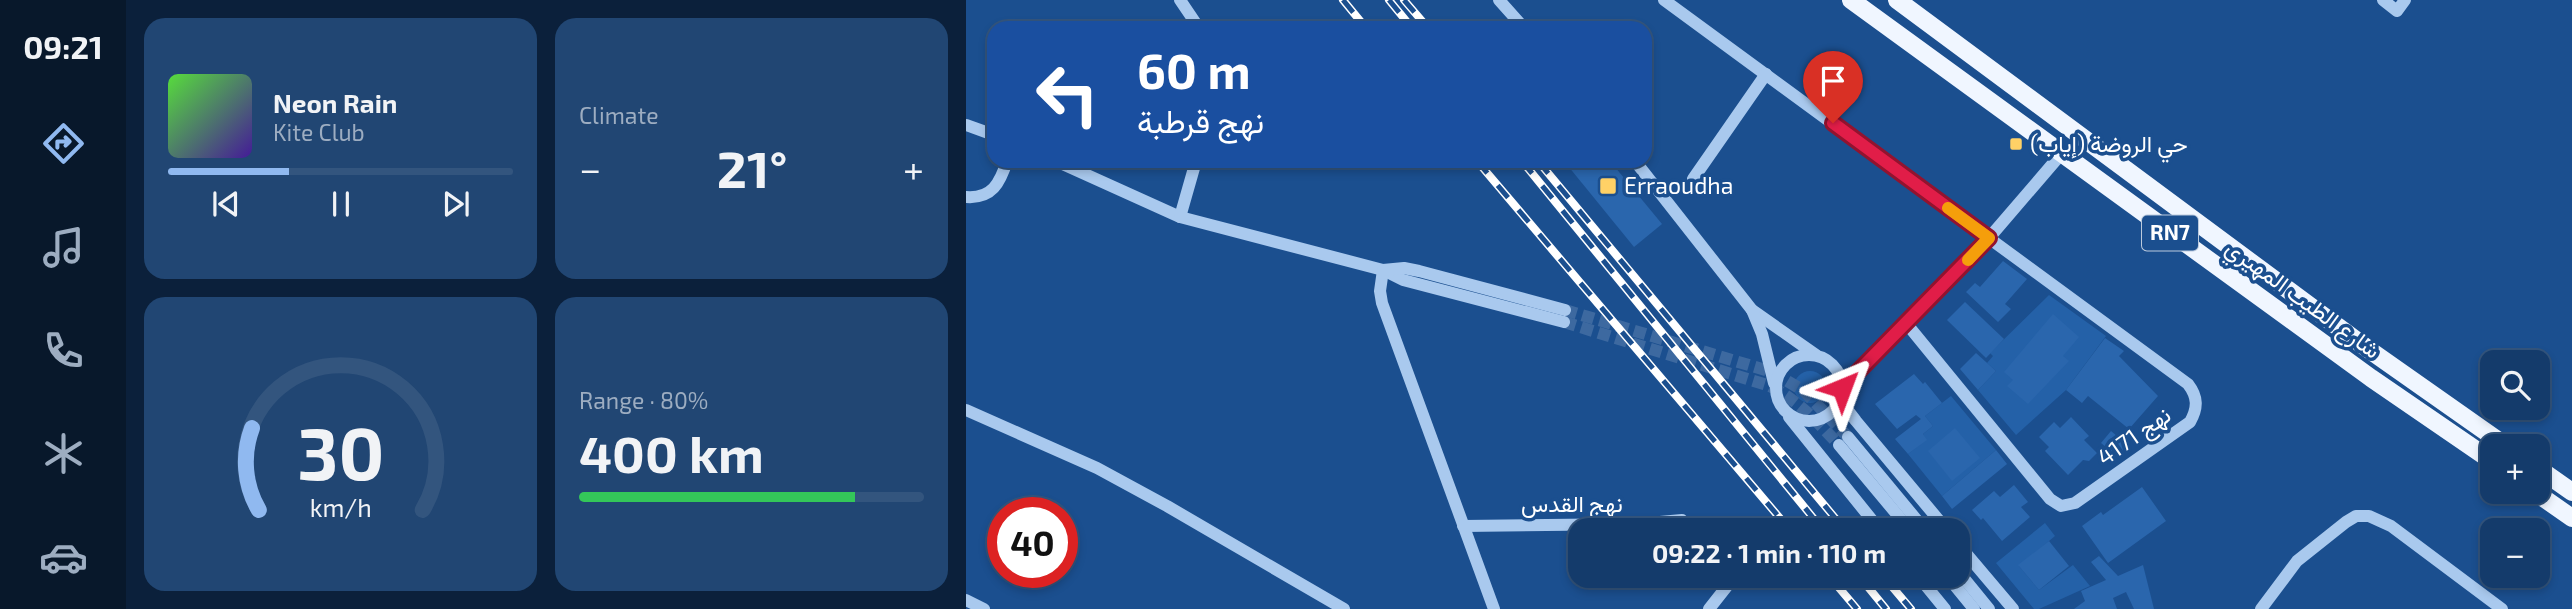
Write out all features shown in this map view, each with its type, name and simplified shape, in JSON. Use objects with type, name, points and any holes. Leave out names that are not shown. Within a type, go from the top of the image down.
[{"type":"main road","name":"شارع الطيب المهيري","points":[[1851,0],[2371,378],[2480,453]]},
{"type":"main road","name":"شارع الطيب المهيري","points":[[1897,0],[2368,349],[2489,434]]},
{"type":"main road","points":[[2550,476],[2572,492]]},
{"type":"main road","points":[[2550,503],[2572,518]]},
{"type":"street","points":[[1180,0],[1194,21]]},
{"type":"street","points":[[1499,0],[1518,21]]},
{"type":"street","points":[[1664,0],[1989,238]]},
{"type":"street","points":[[2383,0],[2401,5]]},
{"type":"street","points":[[1693,178],[1766,74]]},
{"type":"street","points":[[966,125],[987,132]]},
{"type":"street","points":[[1787,414],[1807,421],[1818,420],[1835,408],[1842,391],[1866,363],[1989,238],[2062,153]]},
{"type":"street","points":[[966,197],[975,198],[987,194],[1001,180],[1005,168]]},
{"type":"street","points":[[1072,168],[1180,216],[1383,270],[1404,268],[1419,271],[1565,316]]},
{"type":"street","points":[[1180,216],[1194,168]]},
{"type":"street","points":[[1640,168],[1752,310],[1762,334],[1780,405],[1870,518]]},
{"type":"street","name":"نهج 4171","points":[[1906,323],[2054,503],[2075,503],[2190,422],[2197,407],[2194,392],[2188,384],[1989,238]]},
{"type":"street","points":[[1383,270],[1380,291],[1382,303],[1494,609]]},
{"type":"street","points":[[1752,310],[1835,367],[1840,377],[1846,408],[1937,518]]},
{"type":"street","points":[[1775,385],[1784,365],[1804,354],[1846,363],[1866,363]]},
{"type":"street","points":[[966,410],[1097,468],[1179,512],[1344,609]]},
{"type":"street","points":[[1901,518],[1843,441],[1914,518]]},
{"type":"street","points":[[2260,609],[2297,561],[2356,516],[2369,516],[2391,526],[2485,604],[2502,609]]},
{"type":"street","name":"نهج القدس","points":[[1463,526],[1568,523]]},
{"type":"street","points":[[1970,558],[2012,609]]},
{"type":"street","points":[[1970,586],[1989,609]]},
{"type":"street","points":[[1709,609],[1726,588]]},
{"type":"street","points":[[1927,588],[1945,609]]},
{"type":"street","points":[[1956,588],[1973,609]]},
{"type":"street","points":[[966,600],[984,609]]},
{"type":"shaded area","points":[[2049,295],[2106,336],[2066,390],[2016,435],[1978,390],[1996,371],[1987,363],[1993,356],[1990,353]]},
{"type":"shaded area","points":[[1810,371],[1822,375],[1826,387],[1822,399],[1810,403],[1798,399],[1794,387],[1798,375]]},
{"type":"shaded area","points":[[1951,396],[1996,450],[1942,496],[1908,454],[1926,440],[1923,434],[1933,426],[1925,416]]},
{"type":"shaded area","points":[[2045,523],[2055,536],[2019,566],[2039,590],[2073,565],[2090,586],[2034,609],[1996,563]]},
{"type":"building","name":"Erraoudha","points":[[1570,168],[1616,168],[1662,224],[1634,247]]},
{"type":"building","points":[[2003,261],[2027,279],[2005,304],[2011,309],[1998,322],[1966,292],[1975,283],[1980,287]]},
{"type":"building","points":[[1965,302],[2004,339],[1986,358],[1947,320]]},
{"type":"building","points":[[2053,314],[2079,337],[2063,356],[2069,361],[2028,404],[2007,386],[2013,380],[2004,372]]},
{"type":"building","points":[[2105,338],[2124,351],[2119,356],[2158,396],[2129,429],[2088,396],[2082,403],[2066,390]]},
{"type":"building","points":[[1976,353],[1996,371],[1978,390],[1960,369]]},
{"type":"building","points":[[1914,374],[1923,384],[1925,382],[1942,403],[1925,416],[1933,426],[1923,434],[1927,440],[1908,454],[1895,439],[1921,419],[1916,415],[1897,429],[1875,404]]},
{"type":"building","points":[[2071,417],[2089,436],[2084,440],[2097,453],[2089,461],[2083,460],[2068,475],[2045,451],[2049,447],[2039,437],[2054,422],[2060,428]]},
{"type":"building","points":[[1955,428],[1980,458],[1952,481],[1928,451]]},
{"type":"building","points":[[2111,431],[2130,447],[2117,456],[2101,443]]},
{"type":"building","points":[[1996,450],[2007,464],[1952,509],[1942,496]]},
{"type":"building","points":[[2014,485],[2028,502],[2021,507],[2030,517],[2002,541],[1983,518],[1981,520],[1972,510],[1994,491],[2000,497]]},
{"type":"building","points":[[2142,487],[2166,521],[2108,563],[2082,526],[2101,512],[2103,515]]},
{"type":"building","points":[[2049,541],[2069,566],[2039,590],[2018,565]]},
{"type":"building","points":[[2099,556],[2118,576],[2143,565],[2154,609],[2134,609],[2126,592],[2113,598],[2117,609],[2074,609],[2085,601],[2081,591],[2106,580],[2091,562]]},
{"type":"tunnel","points":[[1565,310],[1772,372],[1804,391],[1848,437]]},
{"type":"tunnel","points":[[1564,322],[1770,386],[1807,412],[1839,445]]},
{"type":"railway","points":[[1343,0],[1360,21]]},
{"type":"railway","points":[[1389,0],[1406,21]]},
{"type":"railway","points":[[1404,0],[1422,21]]},
{"type":"railway","points":[[1483,168],[1780,518]]},
{"type":"railway","points":[[1528,168],[1813,518]]},
{"type":"railway","points":[[1544,168],[1835,518]]},
{"type":"railway","points":[[1839,588],[1857,609]]},
{"type":"railway","points":[[1869,588],[1886,609]]},
{"type":"railway","points":[[1893,588],[1911,609]]},
{"type":"slow traffic","points":[[1948,208],[1989,238],[1968,260]]},
{"type":"place","name":"حي الروضة (إياب)","points":[[2016,144]]},
{"type":"place","name":"Erraoudha","points":[[1608,186]]},
{"type":"route","points":[[1833,123],[1989,238],[1842,388]]}]
